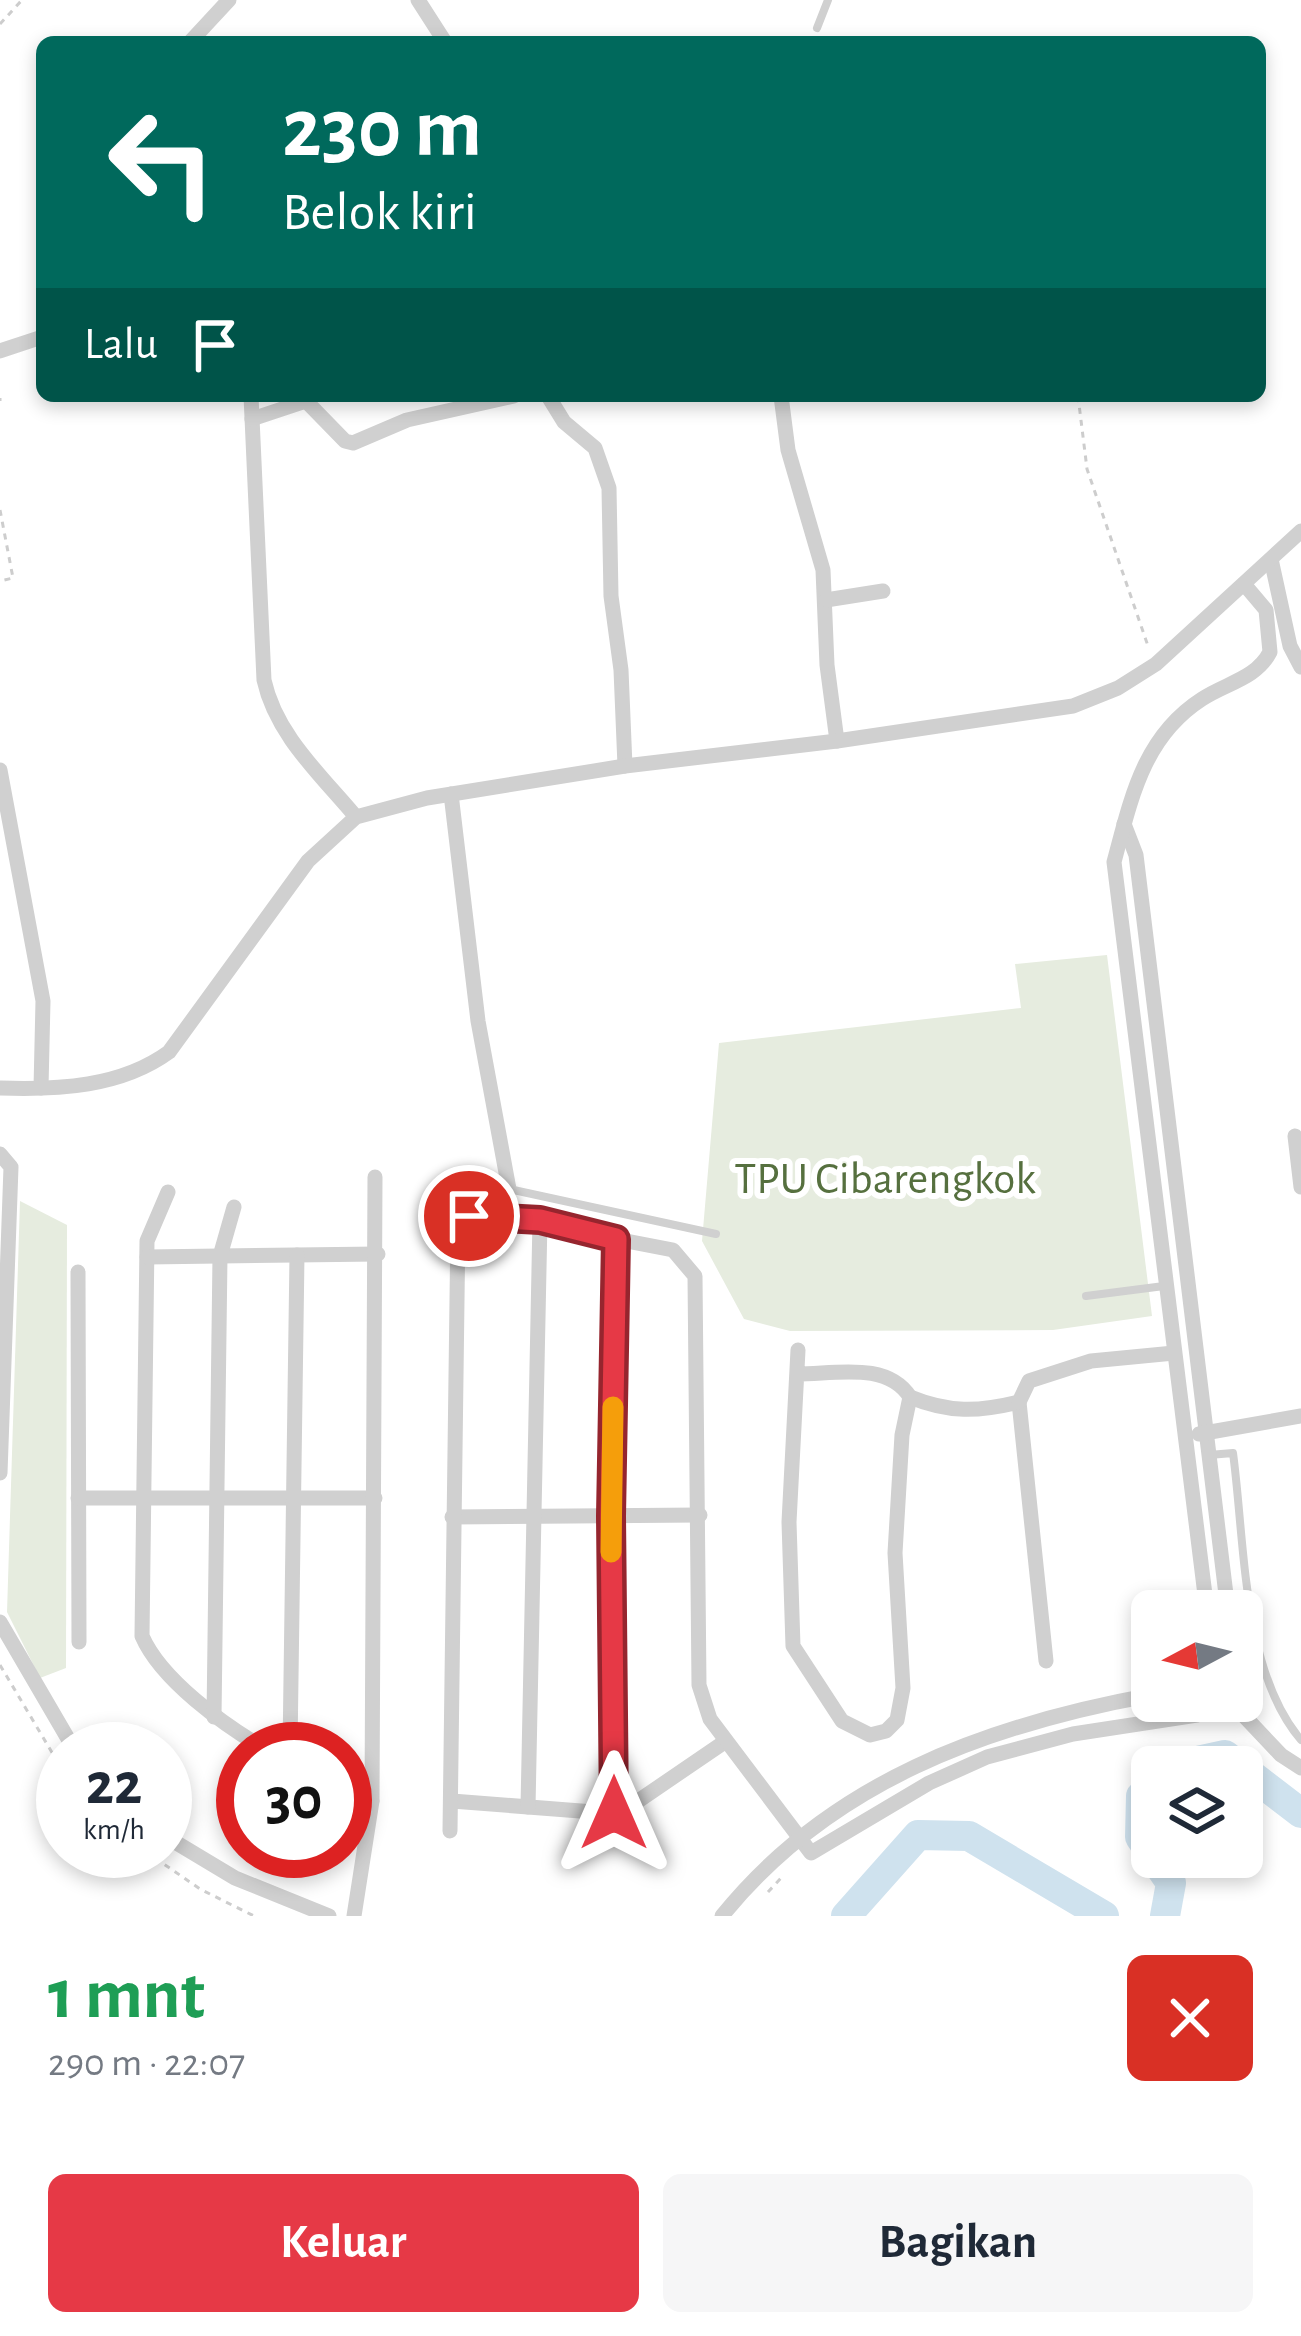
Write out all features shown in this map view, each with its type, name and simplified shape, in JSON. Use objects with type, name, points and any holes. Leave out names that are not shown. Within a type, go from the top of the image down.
[{"type":"street","points":[[196,36],[229,0]]},
{"type":"street","points":[[418,0],[442,36]]},
{"type":"street","points":[[0,351],[36,339]]},
{"type":"street","points":[[251,402],[269,702],[284,731],[356,817]]},
{"type":"street","points":[[252,419],[303,402]]},
{"type":"street","points":[[307,402],[345,441],[353,443],[406,420],[487,402]]},
{"type":"street","points":[[552,402],[564,422],[595,448],[609,488],[611,596],[621,670],[625,766]]},
{"type":"street","points":[[783,402],[788,450],[823,570],[826,665],[837,741]]},
{"type":"street","points":[[0,1088],[111,1079],[169,1052],[308,861],[356,817],[451,794],[625,766],[1073,706],[1118,688],[1156,664],[1301,531]]},
{"type":"street","points":[[1271,559],[1290,646],[1301,668]]},
{"type":"street","points":[[1204,1590],[1114,862],[1149,752],[1173,722],[1203,698],[1254,672],[1270,652],[1266,610],[1244,584]]},
{"type":"street","points":[[826,600],[884,591]]},
{"type":"street","points":[[0,770],[43,1001],[41,1088]]},
{"type":"street","points":[[451,794],[478,1022],[509,1189]]},
{"type":"street","points":[[1124,824],[1136,855],[1225,1590]]},
{"type":"street","points":[[1295,1136],[1301,1187]]},
{"type":"street","points":[[0,1154],[11,1167],[0,1473]]},
{"type":"street","points":[[372,1801],[375,1177]]},
{"type":"street","points":[[168,1192],[150,1228],[147,1257],[142,1636],[154,1658],[222,1722]]},
{"type":"street","points":[[214,1717],[220,1256],[234,1207]]},
{"type":"street","points":[[450,1831],[458,1225],[469,1216],[540,1220],[673,1250],[694,1276],[700,1515],[696,1660],[703,1703],[726,1742],[811,1853],[960,1768],[1073,1734],[1151,1722]]},
{"type":"street","points":[[528,1807],[540,1220]]},
{"type":"street","points":[[614,1813],[611,1516],[616,1239]]},
{"type":"street","points":[[1162,1250],[1183,1247]]},
{"type":"street","points":[[147,1257],[378,1253]]},
{"type":"street","points":[[291,1722],[298,1255]]},
{"type":"street","points":[[78,1272],[79,1642]]},
{"type":"street","points":[[797,1350],[789,1522],[793,1646],[842,1721],[870,1735],[886,1731],[897,1720],[903,1688],[896,1553],[902,1435],[910,1397]]},
{"type":"street","points":[[1046,1661],[1019,1402],[1029,1381],[1058,1369],[1174,1353]]},
{"type":"street","points":[[797,1374],[878,1373],[900,1381],[910,1397],[944,1411],[982,1411],[1019,1402]]},
{"type":"street","points":[[1184,1436],[1301,1416]]},
{"type":"street","points":[[78,1498],[375,1498]]},
{"type":"street","points":[[452,1517],[700,1515]]},
{"type":"street","points":[[0,1622],[58,1722]]},
{"type":"street","points":[[722,1916],[799,1837],[918,1762],[1066,1711],[1131,1700]]},
{"type":"street","points":[[1066,1711],[1073,1734]]},
{"type":"street","points":[[1250,1722],[1281,1755],[1301,1768]]},
{"type":"street","points":[[452,1801],[614,1813],[630,1810],[726,1742]]},
{"type":"street","points":[[192,1852],[235,1878],[329,1916]]},
{"type":"street","points":[[354,1916],[360,1878]]},
{"type":"lane","points":[[817,28],[828,0]]},
{"type":"lane","points":[[509,1189],[716,1234]]},
{"type":"lane","points":[[1086,1296],[1166,1286]]},
{"type":"lane","points":[[1207,1456],[1233,1453],[1264,1670],[1280,1716],[1301,1740]]},
{"type":"path","points":[[0,24],[22,0]]},
{"type":"path","points":[[1079,402],[1087,469],[1156,664]]},
{"type":"path","points":[[0,510],[13,578],[0,581]]},
{"type":"path","points":[[0,1665],[36,1726]]},
{"type":"path","points":[[761,1899],[787,1872]]},
{"type":"path","points":[[184,1878],[254,1916]]},
{"type":"green space","name":"TPU Cibarengkok","points":[[1107,955],[1152,1316],[1053,1330],[790,1331],[744,1319],[702,1241],[719,1043],[1021,1008],[1015,964]]},
{"type":"green space","points":[[20,1201],[67,1225],[66,1668],[40,1678],[7,1612]]},
{"type":"waterway","points":[[1263,1784],[1301,1813]]},
{"type":"waterway","points":[[846,1916],[918,1835],[969,1836],[1104,1916]]},
{"type":"waterway","points":[[1165,1916],[1171,1883],[1168,1878]]},
{"type":"slow traffic","points":[[611,1552],[613,1407]]},
{"type":"route","points":[[469,1216],[540,1220],[616,1239],[611,1516],[614,1813]]}]
